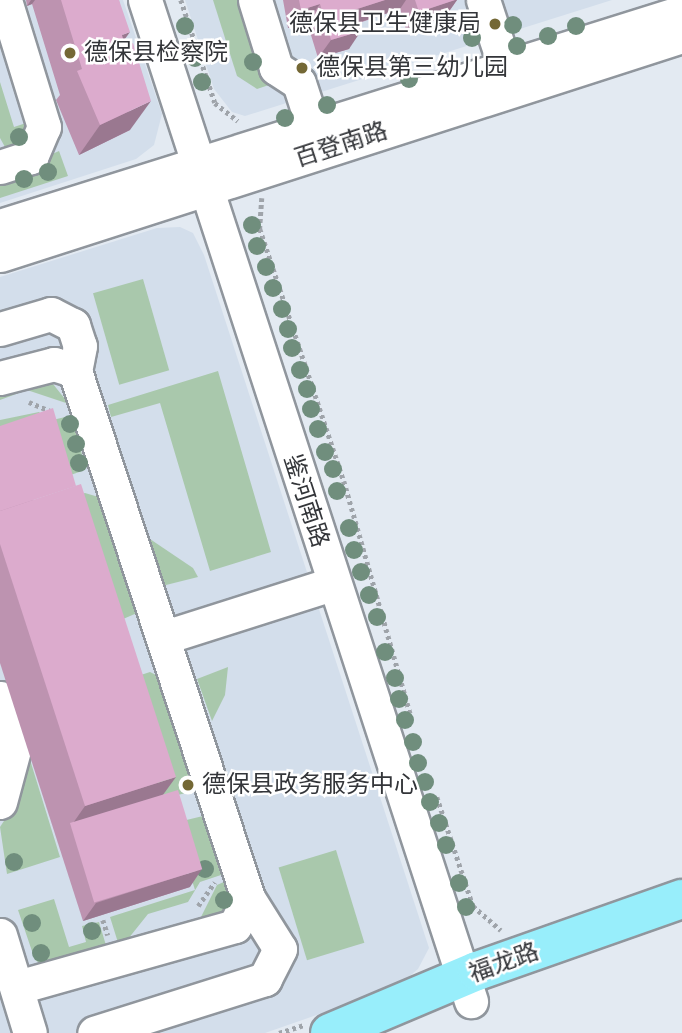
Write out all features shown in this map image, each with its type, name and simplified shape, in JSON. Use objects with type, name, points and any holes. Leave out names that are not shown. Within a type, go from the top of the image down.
[{"type":"main road","name":"福龙路","points":[[387,1033],[474,986],[682,899]]},
{"type":"main road","name":"福龙路","points":[[330,1033],[474,986],[682,927]]},
{"type":"street","points":[[0,167],[31,157],[44,127],[5,0]]},
{"type":"street","name":"鉴河南路","points":[[145,0],[211,172],[474,986]]},
{"type":"street","name":"鉴河南路","points":[[163,0],[332,584],[474,986]]},
{"type":"street","points":[[255,0],[276,68],[299,83],[313,126]]},
{"type":"street","points":[[483,0],[505,67]]},
{"type":"street","name":"百登南路","points":[[0,255],[211,172],[313,126],[505,67],[634,13],[682,12]]},
{"type":"street","name":"百登南路","points":[[0,226],[211,172],[682,36]]},
{"type":"street","points":[[0,329],[63,316],[80,346],[75,371],[165,637],[248,898],[280,949],[265,979],[94,1033]]},
{"type":"street","points":[[7,392],[54,364],[75,371]]},
{"type":"street","points":[[165,637],[332,584]]},
{"type":"street","points":[[0,698],[15,746],[0,802]]},
{"type":"street","points":[[18,987],[235,926],[248,898]]},
{"type":"street","points":[[0,934],[30,1033]]},
{"type":"path","points":[[181,0],[215,103],[232,121],[253,122]]},
{"type":"path","points":[[268,188],[260,229],[344,481],[415,729]]},
{"type":"path","points":[[7,392],[62,413],[86,404]]},
{"type":"path","points":[[432,781],[473,906],[492,926],[512,933]]},
{"type":"shaded area","name":"德保县检察院","points":[[0,0],[123,0],[162,114],[154,145],[136,159],[0,203]]},
{"type":"shaded area","name":"德保县第三幼儿园","points":[[185,0],[612,0],[245,116],[232,112],[214,89]]},
{"type":"shaded area","name":"德保县政务服务中心","points":[[180,227],[193,233],[204,255],[429,948],[418,969],[397,987],[265,1033],[0,1033],[0,277],[157,228]]},
{"type":"green space","points":[[213,0],[247,0],[275,83],[257,89],[237,76]]},
{"type":"green space","points":[[0,82],[14,127],[29,122],[31,131],[10,156],[0,138]]},
{"type":"green space","points":[[59,151],[68,176],[0,198],[0,177]]},
{"type":"green space","points":[[143,279],[169,370],[119,385],[93,293]]},
{"type":"green space","points":[[218,371],[271,552],[210,571],[160,403],[111,417],[108,405]]},
{"type":"green space","points":[[49,379],[69,404],[27,390],[0,400],[0,392]]},
{"type":"green space","points":[[39,412],[48,421],[74,415],[85,470],[59,479],[0,437],[0,420]]},
{"type":"green space","points":[[85,493],[102,498],[137,613],[93,632],[64,499]]},
{"type":"green space","points":[[147,537],[193,568],[198,577],[162,586]]},
{"type":"green space","points":[[228,667],[225,695],[212,721],[197,679]]},
{"type":"green space","points":[[150,672],[158,676],[192,783],[186,793],[148,802],[110,685]]},
{"type":"green space","points":[[27,750],[60,857],[7,874],[0,827],[21,795]]},
{"type":"green space","points":[[203,816],[224,874],[200,882],[188,902],[148,914],[120,949],[110,917],[195,890],[174,823]]},
{"type":"green space","points":[[336,850],[364,943],[307,960],[279,868]]},
{"type":"green space","points":[[226,881],[231,902],[225,915],[200,919],[217,885]]},
{"type":"green space","points":[[54,899],[69,947],[86,942],[82,926],[99,922],[108,952],[43,965],[35,960],[18,910]]},
{"type":"building","points":[[61,0],[119,0],[130,32],[122,35],[125,46],[133,43],[151,101],[100,125],[77,71],[82,69]]},
{"type":"building","points":[[299,0],[385,0],[354,10],[361,31],[331,40],[320,4],[301,10]]},
{"type":"building","points":[[415,0],[455,0],[419,12]]},
{"type":"building","points":[[53,408],[76,486],[0,511],[0,426]]},
{"type":"building","points":[[81,484],[176,777],[85,806],[0,544],[0,511]]},
{"type":"building","points":[[178,790],[202,869],[94,902],[70,823]]},
{"type":"place","name":"德保县卫生健康局","points":[[495,24]]},
{"type":"place","name":"德保县检察院","points":[[70,53]]},
{"type":"place","name":"德保县第三幼儿园","points":[[302,68]]},
{"type":"place","name":"德保县政务服务中心","points":[[188,785]]}]
